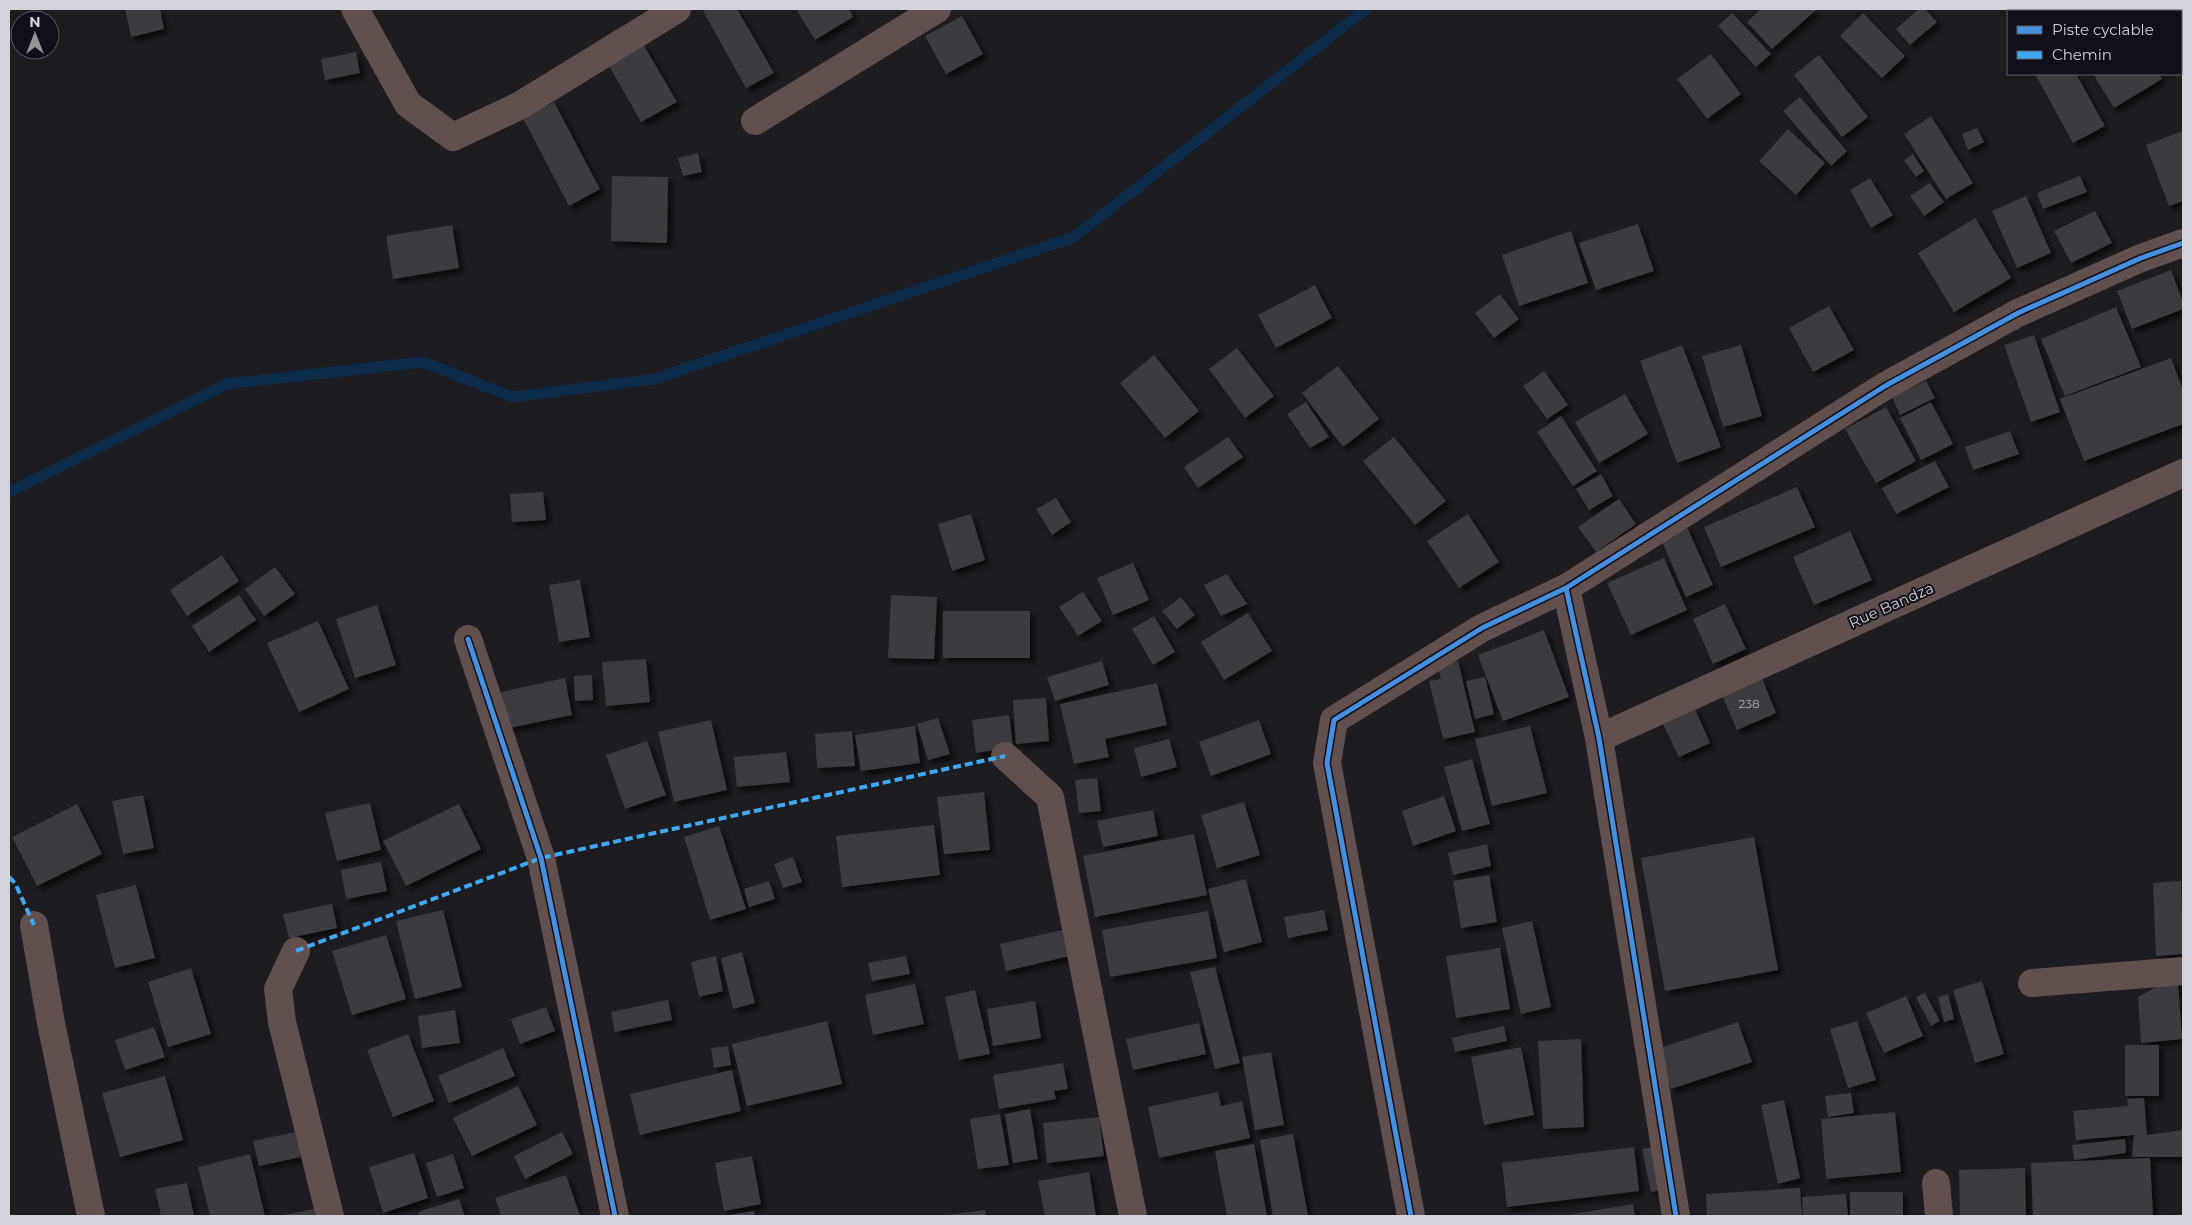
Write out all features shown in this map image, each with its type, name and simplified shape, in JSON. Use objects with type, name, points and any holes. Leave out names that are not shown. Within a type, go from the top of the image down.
[{"type":"street","points":[[355,9],[408,104],[453,136],[519,106],[677,9]]},
{"type":"street","points":[[755,120],[937,9]]},
{"type":"street","points":[[1411,1216],[1327,763],[1334,720],[1482,628],[1566,588],[1885,386],[2018,313],[2141,258],[2183,243]]},
{"type":"street","name":"Rue Bandza","points":[[1599,738],[2183,473]]},
{"type":"street","points":[[1566,588],[1599,738],[1676,1216]]},
{"type":"street","points":[[468,639],[541,858],[615,1216]]},
{"type":"street","points":[[1004,756],[1050,797],[1133,1216]]},
{"type":"street","points":[[34,925],[50,1023],[91,1216]]},
{"type":"street","points":[[296,950],[278,989],[282,1022],[330,1216]]},
{"type":"street","points":[[2032,983],[2183,971]]},
{"type":"street","points":[[1936,1183],[1939,1216]]},
{"type":"building","points":[[125,9],[160,9],[164,29],[131,37]]},
{"type":"building","points":[[708,9],[737,9],[774,73],[746,88],[703,11]]},
{"type":"building","points":[[796,9],[849,9],[853,17],[815,40]]},
{"type":"building","points":[[1761,9],[1817,9],[1772,49],[1747,22]]},
{"type":"building","points":[[1919,9],[1925,9],[1937,22],[1910,45],[1896,29]]},
{"type":"building","points":[[1732,13],[1771,54],[1756,67],[1718,26]]},
{"type":"building","points":[[1863,13],[1905,56],[1882,78],[1840,36]]},
{"type":"building","points":[[962,16],[983,54],[946,74],[925,36]]},
{"type":"building","points":[[643,44],[677,102],[641,122],[608,64]]},
{"type":"building","points":[[356,52],[360,73],[325,80],[321,59]]},
{"type":"building","points":[[1711,54],[1741,94],[1707,119],[1677,79]]},
{"type":"building","points":[[1819,55],[1868,117],[1842,137],[1794,75]]},
{"type":"building","points":[[2036,75],[2077,75],[2105,126],[2073,143]]},
{"type":"building","points":[[2094,75],[2160,75],[2162,79],[2114,108]]},
{"type":"building","points":[[1800,97],[1847,151],[1831,166],[1783,111]]},
{"type":"building","points":[[554,102],[600,189],[569,206],[523,118]]},
{"type":"building","points":[[1931,116],[1973,183],[1946,199],[1904,134]]},
{"type":"building","points":[[1977,128],[1984,142],[1968,150],[1962,134]]},
{"type":"building","points":[[1788,129],[1825,163],[1796,195],[1759,161]]},
{"type":"building","points":[[2183,131],[2183,201],[2169,206],[2146,145]]},
{"type":"building","points":[[698,153],[702,172],[683,176],[678,158]]},
{"type":"building","points":[[1913,154],[1924,171],[1916,177],[1904,160]]},
{"type":"building","points":[[612,176],[668,177],[667,243],[611,241]]},
{"type":"building","points":[[2080,176],[2087,192],[2043,209],[2037,193]]},
{"type":"building","points":[[1870,178],[1893,215],[1871,228],[1850,190]]},
{"type":"building","points":[[1930,183],[1944,202],[1924,216],[1910,196]]},
{"type":"building","points":[[2026,196],[2051,253],[2017,268],[1992,211]]},
{"type":"building","points":[[2095,211],[2112,243],[2071,263],[2054,231]]},
{"type":"building","points":[[1975,218],[2011,278],[1954,312],[1918,253]]},
{"type":"building","points":[[1638,224],[1654,271],[1596,290],[1579,243]]},
{"type":"building","points":[[452,225],[459,268],[393,279],[386,236]]},
{"type":"building","points":[[1571,231],[1588,283],[1519,306],[1502,255]]},
{"type":"building","points":[[2171,270],[2183,302],[2183,309],[2132,329],[2117,291]]},
{"type":"building","points":[[1315,285],[1332,318],[1276,348],[1258,315]]},
{"type":"building","points":[[1500,294],[1519,319],[1494,338],[1475,313]]},
{"type":"building","points":[[1829,306],[1854,350],[1813,372],[1789,328]]},
{"type":"building","points":[[2116,307],[2141,367],[2065,396],[2041,339]]},
{"type":"building","points":[[2034,335],[2060,412],[2031,422],[2004,345]]},
{"type":"building","points":[[1682,345],[1721,447],[1677,463],[1640,361]]},
{"type":"building","points":[[1741,345],[1762,416],[1723,427],[1702,356]]},
{"type":"building","points":[[1237,348],[1274,396],[1245,418],[1209,369]]},
{"type":"building","points":[[1154,355],[1199,411],[1165,438],[1120,383]]},
{"type":"building","points":[[2171,358],[2183,390],[2183,424],[2084,461],[2060,399]]},
{"type":"building","points":[[1338,366],[1379,419],[1343,447],[1302,393]]},
{"type":"building","points":[[1544,371],[1568,405],[1547,419],[1523,386]]},
{"type":"building","points":[[1926,381],[1935,398],[1900,415],[1892,397]]},
{"type":"building","points":[[1625,394],[1648,434],[1599,463],[1575,422]]},
{"type":"building","points":[[1306,402],[1329,437],[1310,448],[1287,414]]},
{"type":"building","points":[[1931,402],[1953,444],[1921,460],[1900,418]]},
{"type":"building","points":[[1886,407],[1916,461],[1876,483],[1845,429]]},
{"type":"building","points":[[1561,416],[1597,471],[1573,486],[1537,432]]},
{"type":"building","points":[[2010,431],[2019,454],[1973,470],[1965,447]]},
{"type":"building","points":[[1228,437],[1243,457],[1198,488],[1184,467]]},
{"type":"building","points":[[1394,437],[1446,501],[1415,525],[1363,461]]},
{"type":"building","points":[[1935,461],[1949,487],[1896,514],[1882,488]]},
{"type":"building","points":[[1601,474],[1613,496],[1589,510],[1576,489]]},
{"type":"building","points":[[1797,487],[1815,527],[1721,567],[1704,527]]},
{"type":"building","points":[[543,492],[546,520],[512,522],[510,494]]},
{"type":"building","points":[[1056,498],[1071,522],[1052,535],[1036,509]]},
{"type":"building","points":[[1619,499],[1636,524],[1596,552],[1578,527]]},
{"type":"building","points":[[971,514],[985,560],[952,571],[938,524]]},
{"type":"building","points":[[1468,514],[1499,562],[1459,588],[1427,541]]},
{"type":"building","points":[[1686,525],[1713,585],[1686,597],[1660,537]]},
{"type":"building","points":[[1850,531],[1872,580],[1814,605],[1793,557]]},
{"type":"building","points":[[222,555],[239,581],[187,616],[170,590]]},
{"type":"building","points":[[1664,558],[1687,610],[1631,635],[1607,583]]},
{"type":"building","points":[[1133,563],[1149,600],[1113,615],[1097,578]]},
{"type":"building","points":[[275,567],[295,594],[264,616],[245,589]]},
{"type":"building","points":[[1227,574],[1247,604],[1221,616],[1204,585]]},
{"type":"building","points":[[580,580],[590,637],[559,642],[549,585]]},
{"type":"building","points":[[1083,592],[1102,621],[1078,636],[1059,607]]},
{"type":"building","points":[[239,595],[256,620],[209,652],[192,626]]},
{"type":"building","points":[[891,595],[937,597],[934,659],[888,658]]},
{"type":"building","points":[[1181,597],[1195,615],[1177,629],[1162,611]]},
{"type":"building","points":[[1725,604],[1746,649],[1713,664],[1693,619]]},
{"type":"building","points":[[377,605],[396,665],[355,678],[336,619]]},
{"type":"building","points":[[943,611],[1030,611],[1030,658],[943,658]]},
{"type":"building","points":[[1248,613],[1272,651],[1224,680],[1201,642]]},
{"type":"building","points":[[1154,616],[1175,652],[1153,665],[1132,629]]},
{"type":"building","points":[[318,621],[349,689],[299,712],[267,643]]},
{"type":"building","points":[[1544,630],[1569,697],[1503,721],[1478,655]]},
{"type":"building","points":[[646,659],[650,702],[606,706],[602,662]]},
{"type":"building","points":[[1102,661],[1109,685],[1055,701],[1047,677]]},
{"type":"building","points":[[1458,661],[1475,732],[1443,739],[1429,681],[1441,679],[1437,665]]},
{"type":"building","points":[[592,675],[593,700],[575,701],[574,676]]},
{"type":"building","points":[[1485,677],[1494,714],[1475,719],[1466,681]]},
{"type":"building","points":[[565,678],[572,715],[509,728],[501,692]]},
{"type":"building","points":[[1762,678],[1776,713],[1737,730],[1722,695]]},
{"type":"building","points":[[1157,683],[1167,725],[1105,739],[1109,757],[1074,764],[1060,704]]},
{"type":"building","points":[[1046,698],[1049,741],[1016,744],[1013,700]]},
{"type":"building","points":[[1694,707],[1710,743],[1679,757],[1662,722]]},
{"type":"building","points":[[1009,715],[1013,747],[976,753],[972,720]]},
{"type":"building","points":[[938,718],[950,754],[928,760],[917,724]]},
{"type":"building","points":[[711,720],[727,790],[674,802],[658,732]]},
{"type":"building","points":[[1259,720],[1271,754],[1211,776],[1199,742]]},
{"type":"building","points":[[915,726],[920,763],[861,771],[855,735]]},
{"type":"building","points":[[1530,726],[1547,793],[1492,806],[1475,739]]},
{"type":"building","points":[[852,731],[855,766],[817,768],[815,734]]},
{"type":"building","points":[[1169,739],[1177,767],[1141,777],[1134,748]]},
{"type":"building","points":[[647,741],[666,795],[625,809],[606,755]]},
{"type":"building","points":[[786,752],[790,782],[737,787],[734,757]]},
{"type":"building","points":[[1472,759],[1490,824],[1462,831],[1444,767]]},
{"type":"building","points":[[1097,778],[1101,811],[1079,813],[1075,780]]},
{"type":"building","points":[[984,792],[990,850],[944,854],[937,797]]},
{"type":"building","points":[[143,795],[154,848],[123,854],[112,801]]},
{"type":"building","points":[[1444,796],[1456,831],[1413,846],[1402,811]]},
{"type":"building","points":[[1244,802],[1260,855],[1217,868],[1201,815]]},
{"type":"building","points":[[370,803],[381,850],[337,861],[325,813]]},
{"type":"building","points":[[77,804],[102,854],[37,886],[12,837]]},
{"type":"building","points":[[459,804],[481,849],[406,886],[383,841]]},
{"type":"building","points":[[1153,810],[1158,836],[1103,847],[1097,821]]},
{"type":"building","points":[[934,825],[940,875],[842,887],[836,836]]},
{"type":"building","points":[[719,826],[746,909],[710,920],[684,837]]},
{"type":"building","points":[[1194,834],[1207,895],[1095,917],[1083,856]]},
{"type":"building","points":[[1754,837],[1778,970],[1665,991],[1641,858]]},
{"type":"building","points":[[1487,844],[1491,866],[1453,875],[1448,853]]},
{"type":"building","points":[[793,857],[802,882],[783,888],[774,864]]},
{"type":"building","points":[[381,862],[387,891],[346,899],[341,870]]},
{"type":"building","points":[[1489,875],[1497,922],[1461,928],[1453,881]]},
{"type":"building","points":[[1246,879],[1262,942],[1224,952],[1208,889]]},
{"type":"building","points":[[769,881],[775,899],[749,907],[744,889]]},
{"type":"building","points":[[2181,881],[2183,954],[2156,956],[2153,883]]},
{"type":"building","points":[[136,885],[155,958],[115,968],[96,895]]},
{"type":"building","points":[[332,904],[337,928],[289,938],[283,914]]},
{"type":"building","points":[[443,910],[462,987],[415,999],[396,921]]},
{"type":"building","points":[[1324,910],[1328,930],[1288,938],[1284,917]]},
{"type":"building","points":[[1208,911],[1217,958],[1110,977],[1102,930]]},
{"type":"building","points":[[1532,921],[1551,1007],[1521,1014],[1502,928]]},
{"type":"building","points":[[1063,930],[1069,956],[1006,971],[1000,944]]},
{"type":"building","points":[[386,935],[406,999],[352,1015],[332,951]]},
{"type":"building","points":[[1500,948],[1510,1009],[1456,1018],[1446,956]]},
{"type":"building","points":[[742,952],[755,1003],[733,1009],[721,958]]},
{"type":"building","points":[[716,956],[723,991],[699,997],[691,962]]},
{"type":"building","points":[[906,956],[910,974],[872,981],[868,963]]},
{"type":"building","points":[[1215,967],[1240,1063],[1215,1069],[1190,972]]},
{"type":"building","points":[[191,968],[211,1034],[168,1047],[148,982]]},
{"type":"building","points":[[1982,981],[2004,1054],[1975,1063],[1953,990]]},
{"type":"building","points":[[2178,981],[2182,1039],[2141,1043],[2138,997],[2166,982]]},
{"type":"building","points":[[915,984],[924,1024],[873,1035],[865,995]]},
{"type":"building","points":[[975,990],[990,1054],[959,1060],[945,997]]},
{"type":"building","points":[[1925,993],[1940,1021],[1931,1026],[1916,997]]},
{"type":"building","points":[[1948,994],[1954,1019],[1944,1022],[1938,997]]},
{"type":"building","points":[[1906,996],[1923,1036],[1884,1053],[1866,1013]]},
{"type":"building","points":[[668,1000],[672,1020],[615,1032],[611,1012]]},
{"type":"building","points":[[1035,1001],[1041,1038],[993,1046],[987,1009]]},
{"type":"building","points":[[546,1007],[555,1031],[520,1044],[511,1019]]},
{"type":"building","points":[[455,1010],[460,1043],[422,1048],[418,1016]]},
{"type":"building","points":[[827,1021],[842,1084],[747,1106],[732,1044]]},
{"type":"building","points":[[1857,1021],[1876,1080],[1848,1088],[1830,1029]]},
{"type":"building","points":[[1738,1022],[1752,1062],[1671,1089],[1657,1049]]},
{"type":"building","points":[[1199,1023],[1206,1054],[1133,1070],[1126,1039]]},
{"type":"building","points":[[1504,1026],[1507,1041],[1455,1052],[1452,1038]]},
{"type":"building","points":[[154,1027],[165,1057],[125,1070],[115,1040]]},
{"type":"building","points":[[408,1034],[434,1101],[393,1117],[367,1050]]},
{"type":"building","points":[[1581,1039],[1584,1127],[1543,1129],[1538,1041]]},
{"type":"building","points":[[2125,1045],[2159,1045],[2159,1096],[2125,1096]]},
{"type":"building","points":[[728,1046],[731,1065],[714,1068],[711,1048]]},
{"type":"building","points":[[1521,1047],[1534,1115],[1484,1125],[1471,1057]]},
{"type":"building","points":[[503,1048],[515,1076],[449,1103],[438,1076]]},
{"type":"building","points":[[1271,1052],[1284,1125],[1255,1130],[1242,1057]]},
{"type":"building","points":[[1063,1063],[1068,1089],[1054,1091],[1056,1099],[999,1109],[993,1075]]},
{"type":"building","points":[[732,1070],[741,1111],[640,1135],[630,1094]]},
{"type":"building","points":[[165,1076],[183,1140],[120,1157],[102,1093]]},
{"type":"building","points":[[518,1086],[537,1125],[472,1156],[453,1118]]},
{"type":"building","points":[[1218,1092],[1221,1106],[1242,1101],[1250,1138],[1159,1158],[1148,1107]]},
{"type":"building","points":[[1851,1093],[1854,1113],[1828,1117],[1825,1096]]},
{"type":"building","points":[[2144,1098],[2147,1135],[2183,1130],[2183,1157],[2132,1157],[2134,1135],[2076,1140],[2073,1111],[2128,1106],[2127,1099]]},
{"type":"building","points":[[1784,1100],[1800,1178],[1778,1184],[1761,1105]]},
{"type":"building","points":[[1030,1109],[1038,1159],[1013,1163],[1005,1114]]},
{"type":"building","points":[[1895,1112],[1901,1172],[1826,1179],[1821,1119]]},
{"type":"building","points":[[1000,1114],[1009,1165],[978,1169],[970,1119]]},
{"type":"building","points":[[1099,1117],[1104,1156],[1047,1163],[1043,1123]]},
{"type":"building","points":[[295,1132],[301,1157],[259,1166],[253,1141]]},
{"type":"building","points":[[562,1132],[573,1154],[525,1179],[514,1156]]},
{"type":"building","points":[[1293,1134],[1308,1216],[1273,1216],[1260,1140]]},
{"type":"building","points":[[2125,1139],[2126,1153],[2074,1160],[2072,1145]]},
{"type":"building","points":[[1254,1144],[1267,1216],[1227,1216],[1215,1151]]},
{"type":"building","points":[[1657,1146],[1666,1189],[1651,1192],[1642,1149]]},
{"type":"building","points":[[1634,1147],[1639,1191],[1507,1207],[1502,1163]]},
{"type":"building","points":[[414,1153],[428,1198],[383,1213],[369,1167]]},
{"type":"building","points":[[250,1154],[265,1216],[210,1216],[198,1167]]},
{"type":"building","points":[[453,1154],[464,1188],[437,1197],[426,1163]]},
{"type":"building","points":[[752,1156],[761,1204],[724,1211],[715,1163]]},
{"type":"building","points":[[2150,1158],[2153,1216],[2033,1216],[2031,1163]]},
{"type":"building","points":[[2025,1168],[2026,1216],[1960,1216],[1959,1170]]},
{"type":"building","points":[[1089,1172],[1096,1216],[1045,1216],[1038,1181]]},
{"type":"building","points":[[566,1175],[580,1216],[501,1216],[495,1198]]},
{"type":"building","points":[[187,1183],[194,1216],[161,1216],[155,1189]]},
{"type":"building","points":[[1800,1188],[1802,1216],[1707,1216],[1706,1194]]},
{"type":"building","points":[[1850,1192],[1903,1192],[1903,1216],[1850,1216]]},
{"type":"building","points":[[1846,1194],[1848,1216],[1803,1216],[1802,1197]]},
{"type":"building","points":[[459,1199],[465,1216],[419,1216],[418,1212]]},
{"type":"building","points":[[1633,1204],[1635,1216],[1567,1216],[1567,1215]]},
{"type":"building","points":[[314,1209],[315,1216],[283,1216],[283,1215]]},
{"type":"building","points":[[985,1210],[986,1216],[947,1216],[947,1215]]},
{"type":"building","points":[[754,1211],[755,1216],[729,1216],[729,1215]]},
{"type":"waterway","points":[[9,492],[227,384],[423,362],[513,397],[655,379],[1074,237],[1366,9]]},
{"type":"marked path","points":[[296,951],[541,858],[1005,756]]},
{"type":"marked path","points":[[9,877],[15,883],[34,925]]},
{"type":"cycle path","points":[[1411,1216],[1327,763],[1334,720],[1482,628],[1566,588],[1885,386],[2018,313],[2141,258],[2183,243]]},
{"type":"cycle path","points":[[1566,588],[1599,738],[1676,1216]]},
{"type":"cycle path","points":[[468,639],[541,858],[615,1216]]}]
